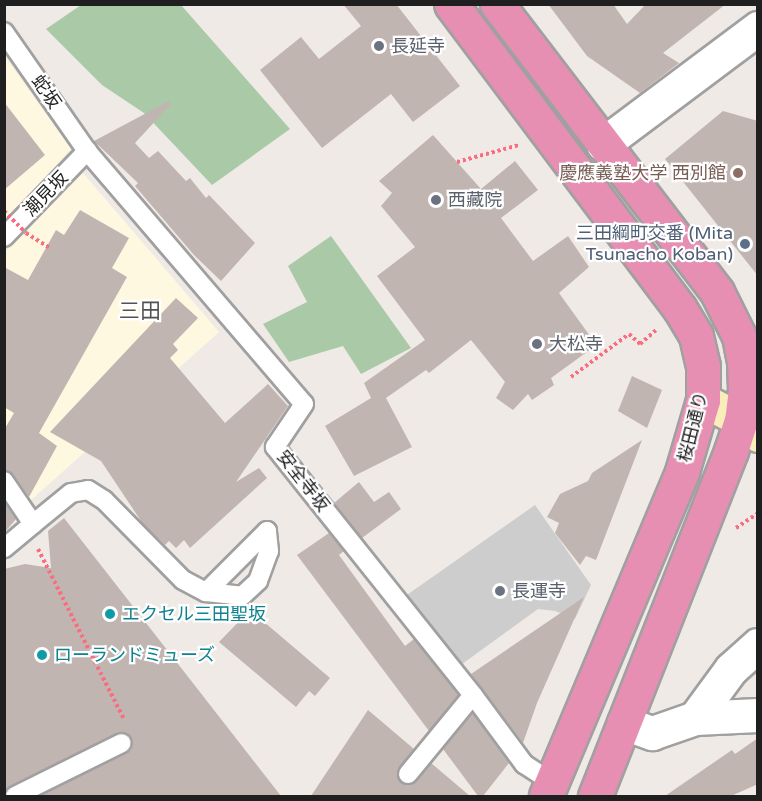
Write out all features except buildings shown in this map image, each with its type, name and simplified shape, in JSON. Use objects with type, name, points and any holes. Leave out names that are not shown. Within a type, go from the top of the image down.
[{"type":"highway","name":"桜田通り","points":[[451,4],[680,309],[700,351],[704,366],[703,400],[682,472],[549,789]]},
{"type":"highway","points":[[497,4],[729,312],[740,344],[750,408],[595,796]]},
{"type":"street","points":[[603,144],[758,28]]},
{"type":"street","points":[[703,400],[750,408]]},
{"type":"street","points":[[695,718],[731,669],[758,645]]},
{"type":"street","points":[[624,723],[652,733],[695,718],[758,715]]},
{"type":"lane","name":"蛇坂","points":[[4,32],[87,151]]},
{"type":"lane","name":"潮見坂","points":[[4,237],[87,151]]},
{"type":"lane","name":"安全寺坂","points":[[87,151],[304,404],[275,447],[473,695],[524,764],[549,789]]},
{"type":"lane","points":[[4,481],[34,532]]},
{"type":"lane","points":[[4,548],[34,532],[71,493],[88,490],[104,500],[183,580],[206,592]]},
{"type":"lane","points":[[408,774],[473,695]]},
{"type":"lane","points":[[15,796],[122,743]]},
{"type":"path","points":[[457,162],[520,144]]},
{"type":"path","points":[[4,211],[26,234],[50,248]]},
{"type":"path","points":[[571,377],[629,334],[640,344],[657,330]]},
{"type":"path","points":[[34,532],[133,736],[122,743]]},
{"type":"shaded area","points":[[4,55],[71,149],[16,208],[31,224],[83,173],[219,332],[31,500],[5,457],[5,252],[17,239],[5,225]]},
{"type":"shaded area","name":"長運寺","points":[[535,505],[591,585],[575,619],[555,611],[538,609],[458,667],[404,597]]},
{"type":"green space","points":[[81,5],[181,5],[290,129],[212,185],[144,113],[102,85],[46,29]]},
{"type":"green space","points":[[331,236],[411,348],[361,374],[343,346],[289,362],[263,324],[307,302],[288,266]]},
{"type":"place","name":"長延寺","points":[[379,46]]},
{"type":"place","name":"慶應義塾大学 西別館","points":[[738,173]]},
{"type":"place","name":"西藏院","points":[[436,200]]},
{"type":"place","name":"三田綱町交番 (Mita Tsunacho Koban)","points":[[745,244]]},
{"type":"place","name":"大松寺","points":[[537,344]]},
{"type":"place","name":"長運寺","points":[[500,591]]},
{"type":"place","name":"エクセル三田聖坂","points":[[110,614]]},
{"type":"place","name":"ローランドミューズ","points":[[42,655]]},
{"type":"district","name":"三田","points":[[140,312]]}]
